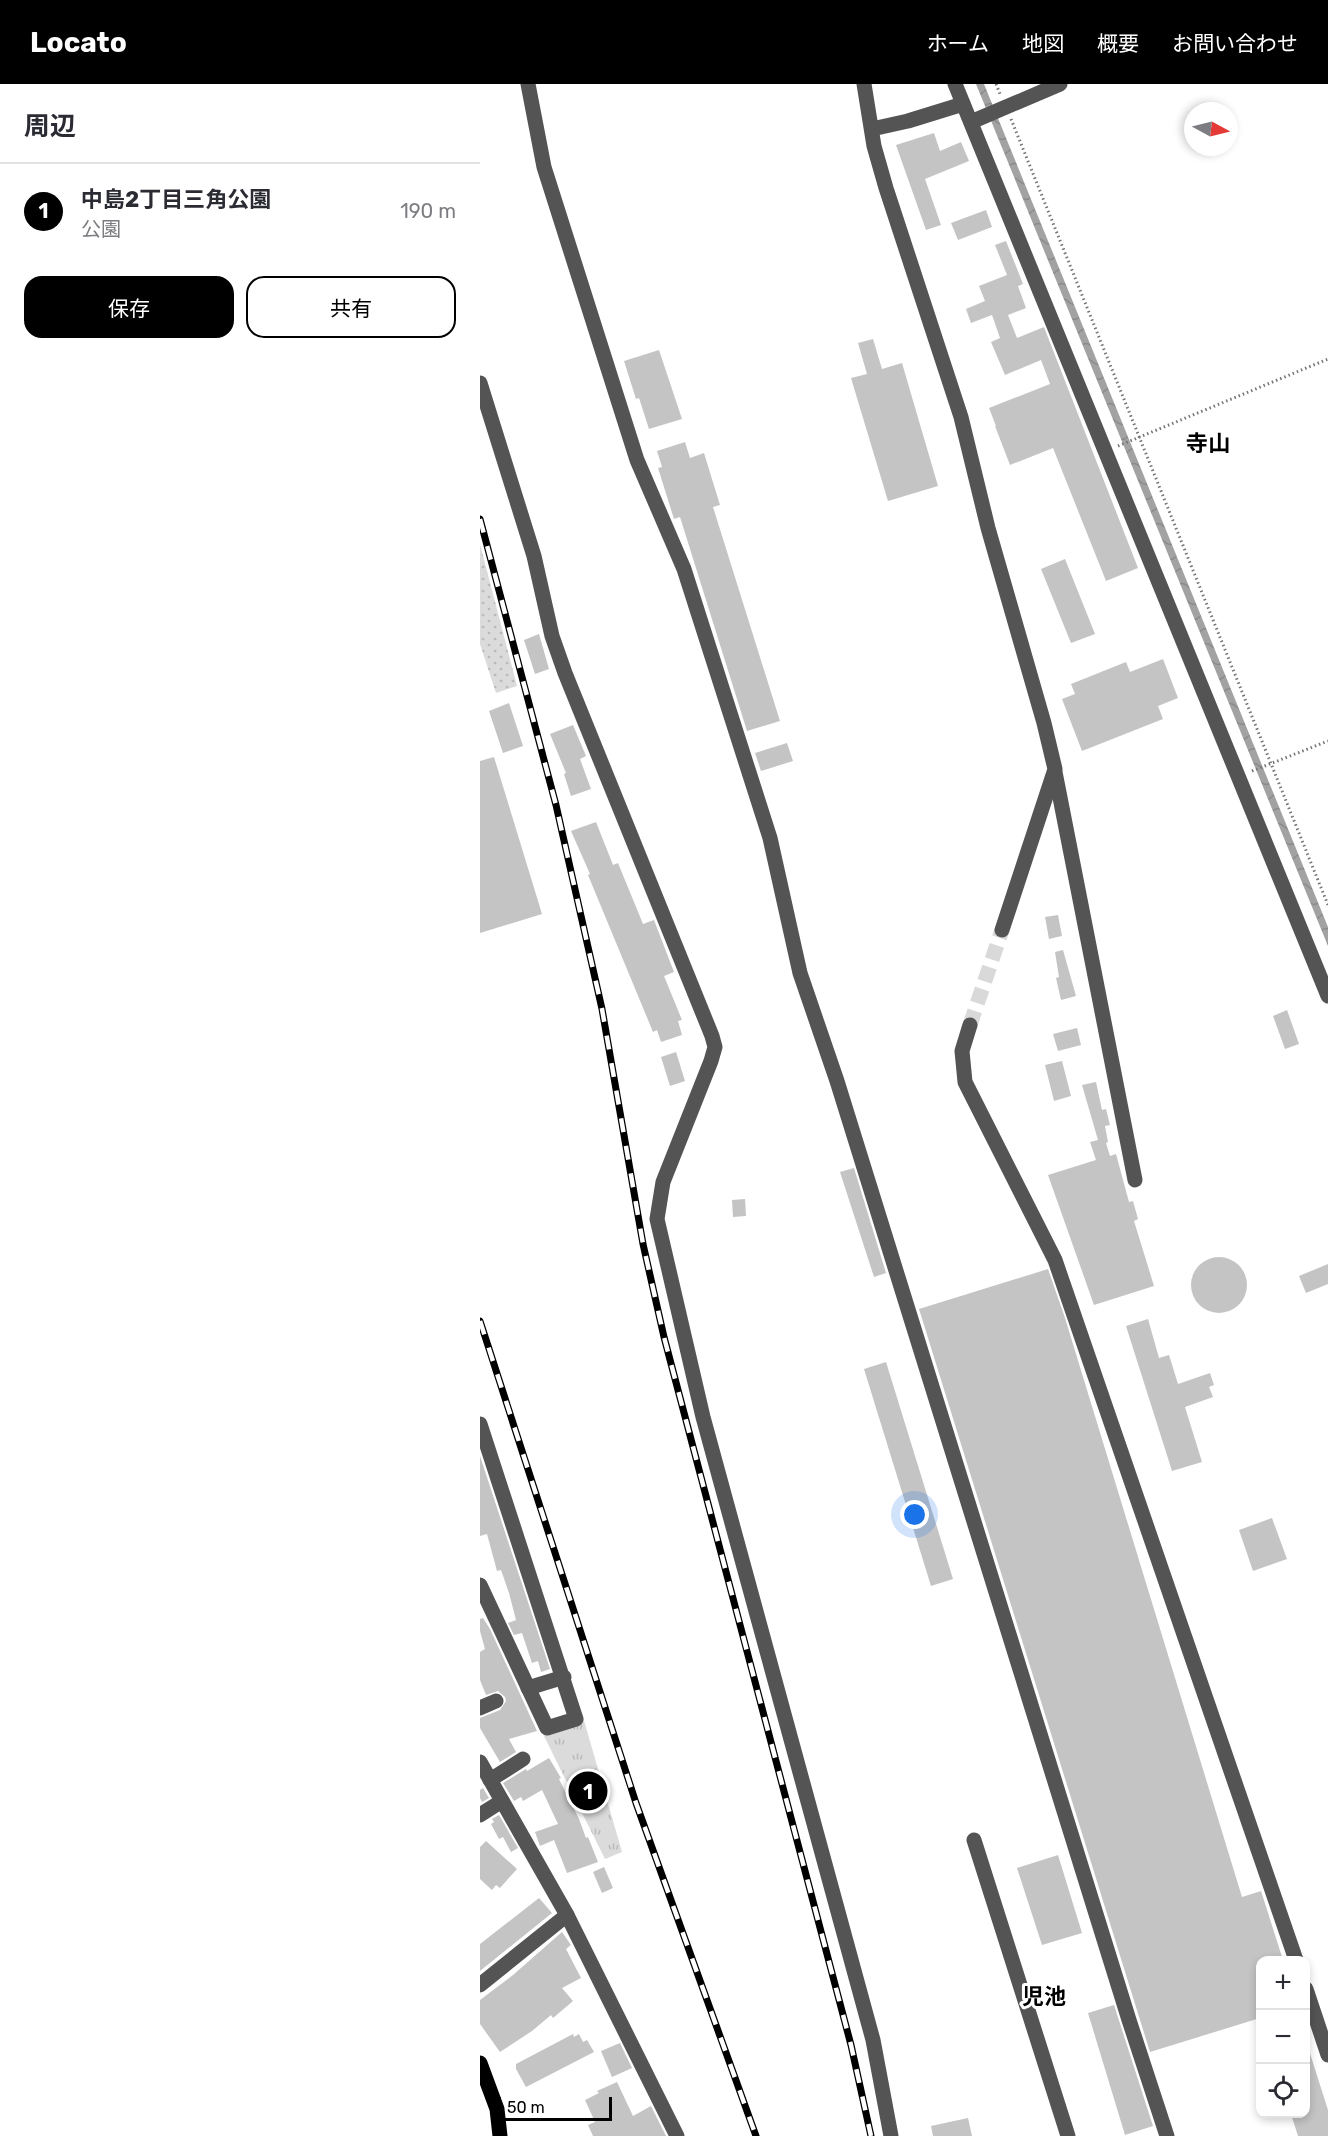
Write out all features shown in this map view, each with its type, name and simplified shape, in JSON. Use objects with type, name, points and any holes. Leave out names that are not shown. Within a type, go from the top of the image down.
[{"type":"main road","points":[[481,2069],[497,2109],[501,2136]]},
{"type":"street","points":[[528,84],[544,167],[638,460],[684,569],[766,827],[800,973],[837,1081],[1125,2008],[1167,2136]]},
{"type":"street","points":[[864,84],[874,146],[961,417],[988,528],[1044,723],[1135,1180]]},
{"type":"street","points":[[955,84],[1328,996]]},
{"type":"street","points":[[971,122],[1060,84]]},
{"type":"street","points":[[872,129],[897,124],[963,104]]},
{"type":"street","points":[[480,383],[534,556],[552,636],[565,673],[715,1047],[663,1182],[657,1219],[703,1417],[873,2040],[891,2136]]},
{"type":"street","points":[[1002,930],[1054,769]]},
{"type":"street","points":[[970,1025],[962,1051],[965,1082],[1056,1260],[1295,1956]]},
{"type":"street","points":[[480,1424],[576,1719],[547,1728],[480,1585]]},
{"type":"street","points":[[528,1688],[564,1677]]},
{"type":"street","points":[[480,1708],[496,1701]]},
{"type":"street","points":[[490,1780],[523,1759]]},
{"type":"street","points":[[480,1762],[567,1915],[677,2136]]},
{"type":"street","points":[[480,1815],[502,1801]]},
{"type":"street","points":[[974,1840],[1068,2136]]},
{"type":"street","points":[[480,1985],[567,1915]]},
{"type":"street","points":[[1310,2003],[1328,2055]]},
{"type":"path","points":[[996,84],[1137,438],[1328,905]]},
{"type":"path","points":[[1119,445],[1328,359]]},
{"type":"path","points":[[1251,771],[1328,741]]},
{"type":"green space","points":[[480,544],[517,686],[496,693],[480,644]]},
{"type":"green space","points":[[583,1717],[622,1852],[605,1859],[541,1730]]},
{"type":"water","points":[[976,84],[984,84],[1328,927],[1328,946]]},
{"type":"building","points":[[934,133],[940,151],[961,142],[969,161],[925,179],[941,225],[926,230],[896,145]]},
{"type":"building","points":[[986,210],[992,227],[958,240],[951,223]]},
{"type":"building","points":[[1006,241],[1023,284],[1018,286],[1026,308],[1008,315],[1017,338],[1044,327],[1138,568],[1106,581],[1053,448],[1010,465],[989,408],[1050,384],[1041,360],[1005,375],[991,342],[1000,338],[992,315],[971,323],[966,309],[985,301],[979,286],[1007,275],[995,245]]},
{"type":"building","points":[[873,339],[882,369],[902,363],[938,486],[888,501],[851,378],[867,374],[858,343]]},
{"type":"building","points":[[659,350],[682,419],[649,429],[639,398],[636,399],[624,361]]},
{"type":"building","points":[[685,442],[690,458],[704,453],[720,505],[713,507],[780,721],[747,731],[680,517],[674,519],[658,468],[662,467],[657,451]]},
{"type":"building","points":[[1065,559],[1095,634],[1071,643],[1041,569]]},
{"type":"building","points":[[539,634],[549,669],[535,674],[524,640]]},
{"type":"building","points":[[1163,659],[1178,698],[1158,706],[1163,719],[1082,751],[1062,699],[1075,694],[1071,684],[1126,662],[1130,672]]},
{"type":"building","points":[[509,703],[523,746],[503,753],[489,711]]},
{"type":"building","points":[[573,725],[586,756],[580,759],[591,789],[571,796],[564,774],[566,773],[550,734]]},
{"type":"building","points":[[787,743],[793,761],[761,771],[755,753]]},
{"type":"building","points":[[494,757],[542,914],[480,933],[480,761]]},
{"type":"building","points":[[596,822],[613,865],[618,863],[643,924],[654,920],[674,972],[664,976],[682,1020],[678,1021],[682,1035],[661,1042],[657,1030],[653,1032],[588,875],[590,874],[571,831]]},
{"type":"building","points":[[1058,915],[1062,936],[1049,939],[1045,917]]},
{"type":"building","points":[[1063,950],[1076,996],[1061,1000],[1056,978],[1059,977],[1055,952]]},
{"type":"building","points":[[1287,1010],[1299,1044],[1285,1049],[1273,1016]]},
{"type":"building","points":[[1077,1028],[1081,1045],[1058,1051],[1053,1034]]},
{"type":"building","points":[[676,1052],[685,1081],[670,1086],[661,1057]]},
{"type":"building","points":[[1062,1061],[1071,1096],[1054,1101],[1045,1065]]},
{"type":"building","points":[[1096,1082],[1102,1110],[1106,1109],[1110,1125],[1105,1126],[1108,1142],[1106,1143],[1110,1156],[1116,1154],[1129,1202],[1133,1201],[1138,1219],[1134,1221],[1154,1286],[1094,1305],[1048,1175],[1096,1160],[1090,1142],[1098,1140],[1082,1085]]},
{"type":"building","points":[[854,1168],[886,1273],[874,1277],[840,1172]]},
{"type":"building","points":[[745,1199],[746,1216],[733,1217],[732,1200]]},
{"type":"building","points":[[1213,1257],[1225,1257],[1235,1261],[1243,1269],[1247,1285],[1243,1301],[1235,1309],[1225,1313],[1213,1313],[1203,1309],[1195,1301],[1191,1291],[1191,1279],[1195,1269],[1203,1261]]},
{"type":"building","points":[[1328,1264],[1328,1284],[1306,1293],[1299,1276]]},
{"type":"building","points":[[1048,1269],[1242,1897],[1261,1891],[1282,1956],[1256,1956],[1256,2019],[1150,2052],[919,1309]]},
{"type":"building","points":[[1148,1319],[1159,1358],[1169,1355],[1178,1384],[1210,1373],[1214,1385],[1209,1387],[1213,1397],[1185,1407],[1202,1462],[1172,1471],[1126,1326]]},
{"type":"building","points":[[886,1362],[953,1579],[931,1586],[864,1369]]},
{"type":"building","points":[[480,1456],[550,1669],[541,1672],[538,1661],[532,1663],[522,1633],[514,1635],[508,1623],[516,1620],[509,1593],[501,1570],[497,1571],[487,1534],[480,1536]]},
{"type":"building","points":[[1272,1518],[1287,1559],[1253,1571],[1239,1530]]},
{"type":"building","points":[[483,1618],[537,1731],[509,1739],[516,1752],[500,1762],[480,1728],[480,1718],[500,1710],[506,1701],[498,1691],[486,1695],[480,1680],[480,1652],[485,1649],[480,1631],[480,1619]]},
{"type":"building","points":[[549,1758],[561,1778],[559,1779],[598,1862],[567,1873],[554,1840],[540,1846],[535,1832],[558,1824],[542,1790],[523,1801],[521,1797],[514,1801],[503,1783]]},
{"type":"building","points":[[483,1788],[489,1798],[482,1802],[480,1790]]},
{"type":"building","points":[[499,1815],[518,1848],[511,1852],[503,1837],[499,1839],[491,1824],[494,1822],[492,1819]]},
{"type":"building","points":[[486,1841],[517,1869],[500,1888],[496,1885],[492,1890],[480,1879],[480,1847]]},
{"type":"building","points":[[1058,1855],[1082,1933],[1042,1945],[1017,1868]]},
{"type":"building","points":[[604,1867],[613,1888],[602,1893],[593,1872]]},
{"type":"building","points":[[539,1898],[552,1913],[480,1971],[480,1944]]},
{"type":"building","points":[[562,1932],[571,1945],[566,1949],[581,1978],[562,1988],[573,2001],[553,2018],[551,2015],[500,2052],[480,2024],[480,2000],[513,1975]]},
{"type":"building","points":[[1114,2005],[1153,2126],[1125,2135],[1088,2013]]},
{"type":"building","points":[[573,2034],[574,2037],[579,2034],[583,2042],[587,2040],[594,2052],[526,2087],[516,2069],[516,2064]]},
{"type":"building","points":[[620,2043],[632,2068],[612,2077],[601,2051]]},
{"type":"building","points":[[1310,2053],[1328,2110],[1328,2136],[1298,2136],[1292,2118],[1310,2118]]},
{"type":"building","points":[[617,2082],[633,2116],[651,2106],[666,2136],[593,2136],[588,2125],[595,2122],[585,2100],[599,2093],[597,2091]]},
{"type":"building","points":[[968,2118],[972,2136],[933,2136],[931,2126]]},
{"type":"tunnel","points":[[970,1025],[1002,930]]},
{"type":"railway","points":[[480,519],[556,805],[602,1009],[643,1244],[664,1337],[851,2045],[871,2136]]},
{"type":"railway","points":[[480,1321],[636,1803],[756,2136]]},
{"type":"place","name":"中島2丁目三角公園","points":[[588,1791]]},
{"type":"district","name":"寺山","points":[[1208,443]]},
{"type":"district","name":"児池","points":[[1044,1996]]}]
